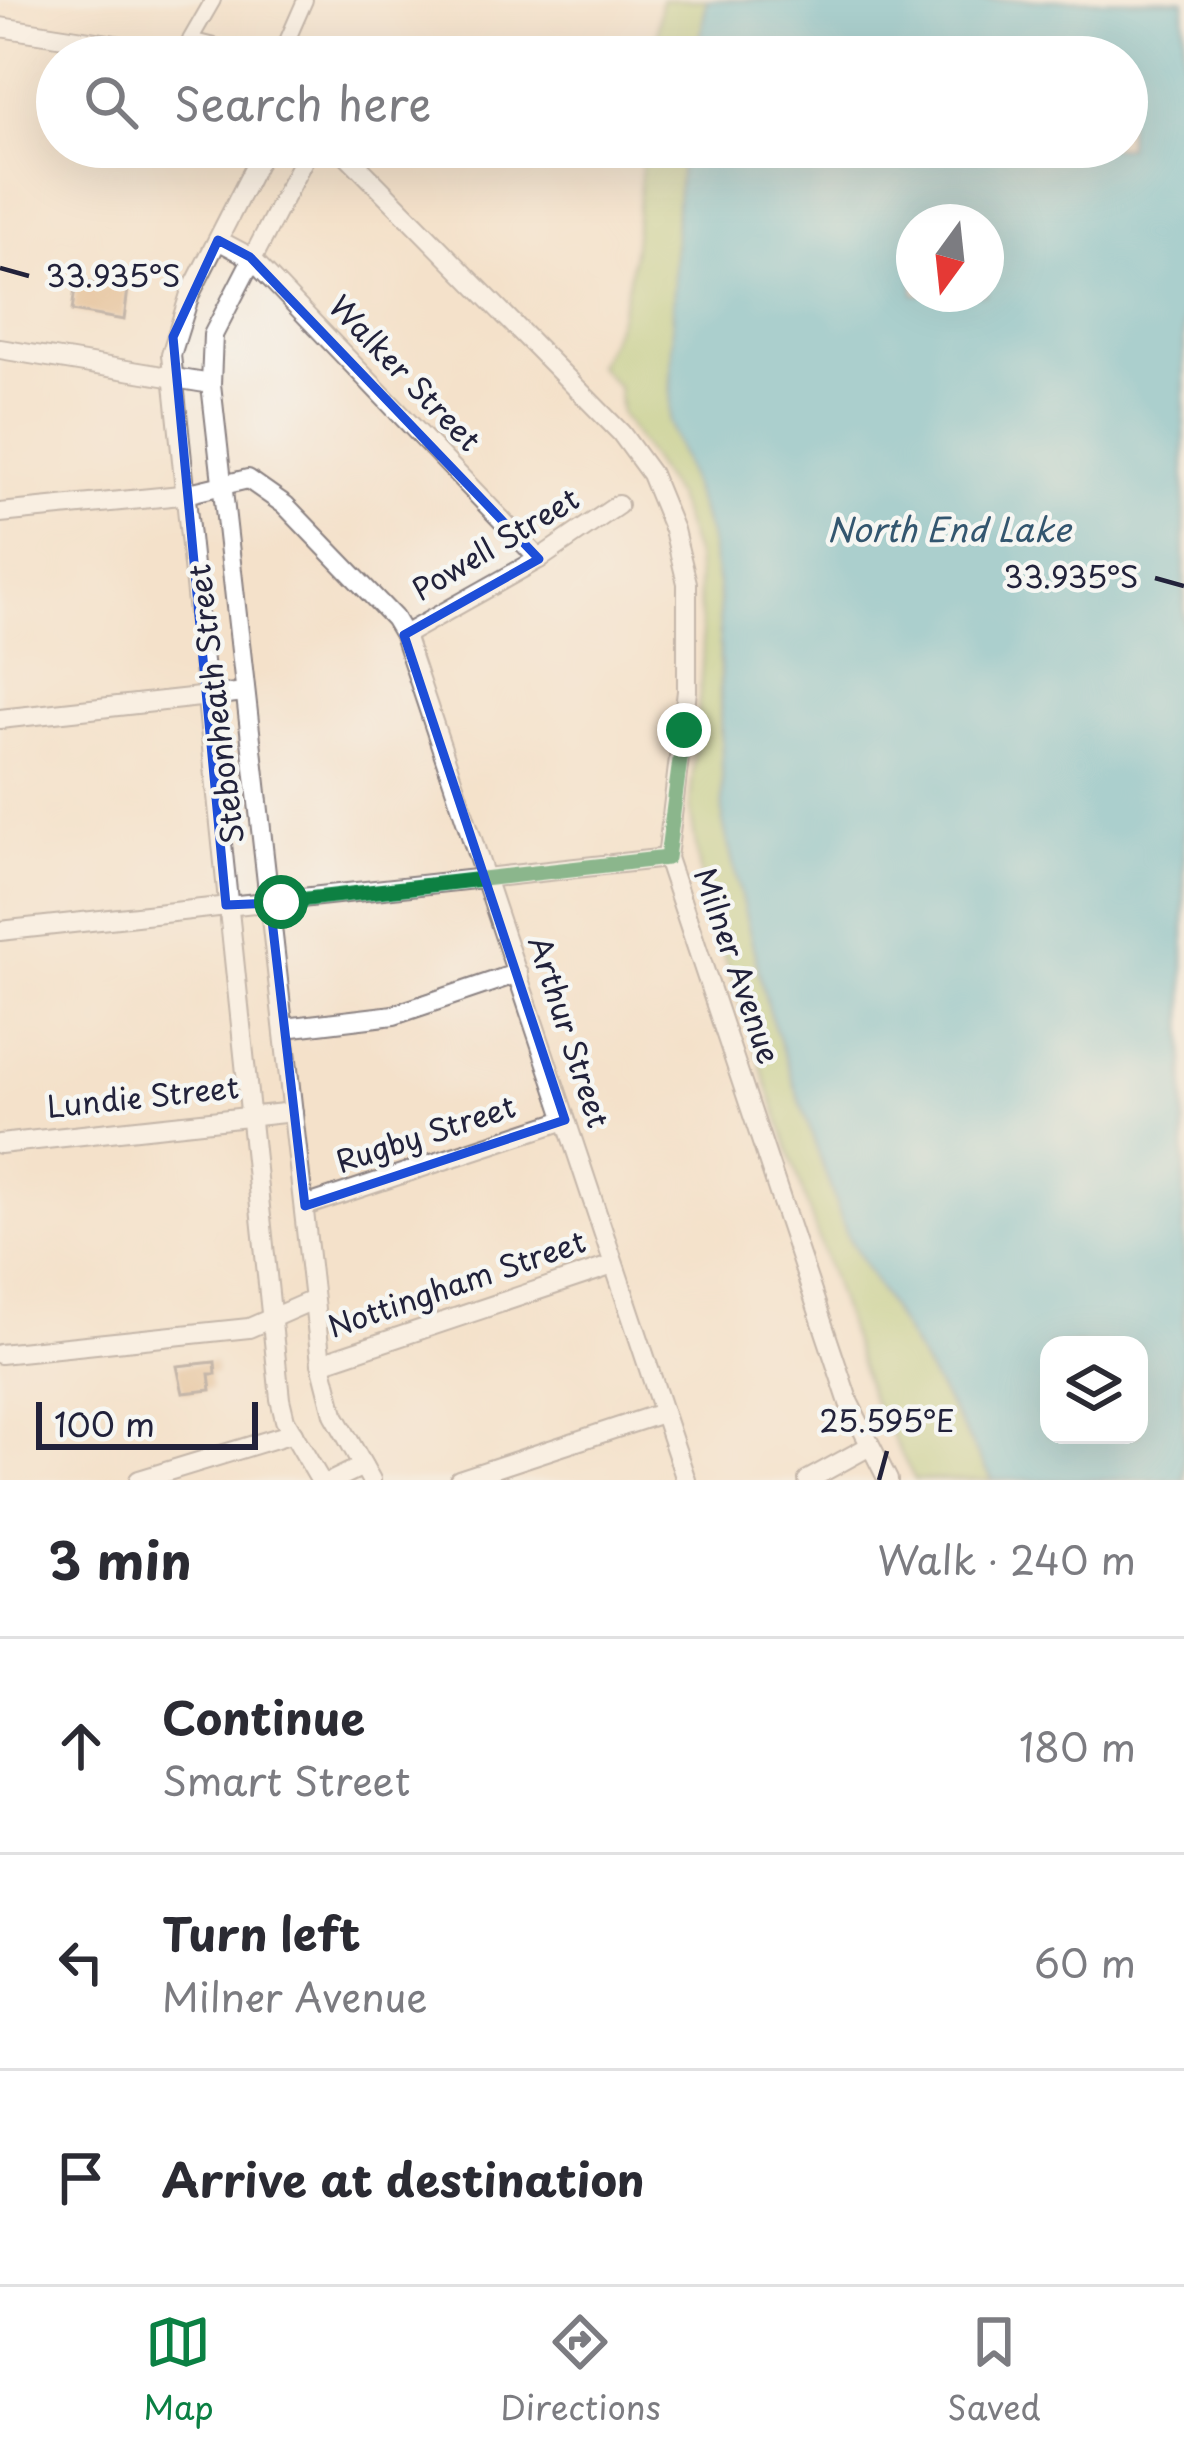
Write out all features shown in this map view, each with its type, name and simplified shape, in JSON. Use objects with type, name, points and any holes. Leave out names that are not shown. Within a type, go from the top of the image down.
[{"type":"street","points":[[192,36],[213,0]]},
{"type":"street","points":[[289,36],[305,0]]},
{"type":"street","points":[[0,27],[58,36]]},
{"type":"street","name":"Stebonheath Street","points":[[254,168],[179,320],[172,377],[282,1409],[320,1480]]},
{"type":"street","name":"Stebonheath Street","points":[[298,168],[213,334],[211,384],[322,1363],[334,1414],[367,1473]]},
{"type":"street","name":"Milner Avenue","points":[[360,168],[621,433],[651,474],[682,557],[691,626],[667,858],[868,1447],[888,1480]]},
{"type":"street","name":"Walker Street","points":[[218,240],[250,256],[539,559]]},
{"type":"street","points":[[0,349],[211,384]]},
{"type":"street","name":"Arthur Street","points":[[222,483],[248,479],[266,488],[366,586],[404,635],[686,1480]]},
{"type":"street","points":[[0,513],[182,495],[222,483]]},
{"type":"street","name":"Powell Street","points":[[404,635],[539,559],[618,505]]},
{"type":"street","points":[[0,719],[245,692]]},
{"type":"street","points":[[0,931],[667,858]]},
{"type":"street","points":[[285,1028],[394,1015],[518,973]]},
{"type":"street","name":"Lundie Street","points":[[0,1144],[293,1112]]},
{"type":"street","name":"Rugby Street","points":[[304,1206],[566,1120]]},
{"type":"street","name":"Nottingham Street","points":[[322,1363],[613,1264]]},
{"type":"street","points":[[0,1354],[249,1328],[313,1300]]},
{"type":"street","points":[[459,1480],[662,1413]]},
{"type":"street","points":[[139,1480],[292,1433]]},
{"type":"street","points":[[808,1480],[868,1447]]},
{"type":"street","points":[[334,1480],[367,1473]]},
{"type":"highlighted area","points":[[218,240],[250,257],[539,559],[404,635],[565,1120],[305,1206],[270,903],[226,905],[173,337]]},
{"type":"green space","points":[[661,0],[707,0],[701,36],[657,36]]},
{"type":"green space","points":[[642,168],[681,168],[670,423],[709,534],[719,590],[720,731],[847,1235],[993,1480],[915,1480],[871,1397],[703,892],[690,807],[703,652],[696,557],[676,498],[621,414],[618,387],[597,365],[620,314]]},
{"type":"water","name":"North End Lake","points":[[707,0],[1184,0],[1184,1480],[993,1480],[847,1235],[768,1009],[723,822],[719,590],[709,534],[670,423],[681,168],[1148,168],[1148,36],[701,36]]},
{"type":"building","points":[[76,281],[128,289],[124,320],[72,311]]},
{"type":"building","points":[[215,1362],[216,1374],[209,1374],[211,1390],[183,1393],[177,1366]]},
{"type":"route","points":[[281,902],[667,858],[684,730]]}]
